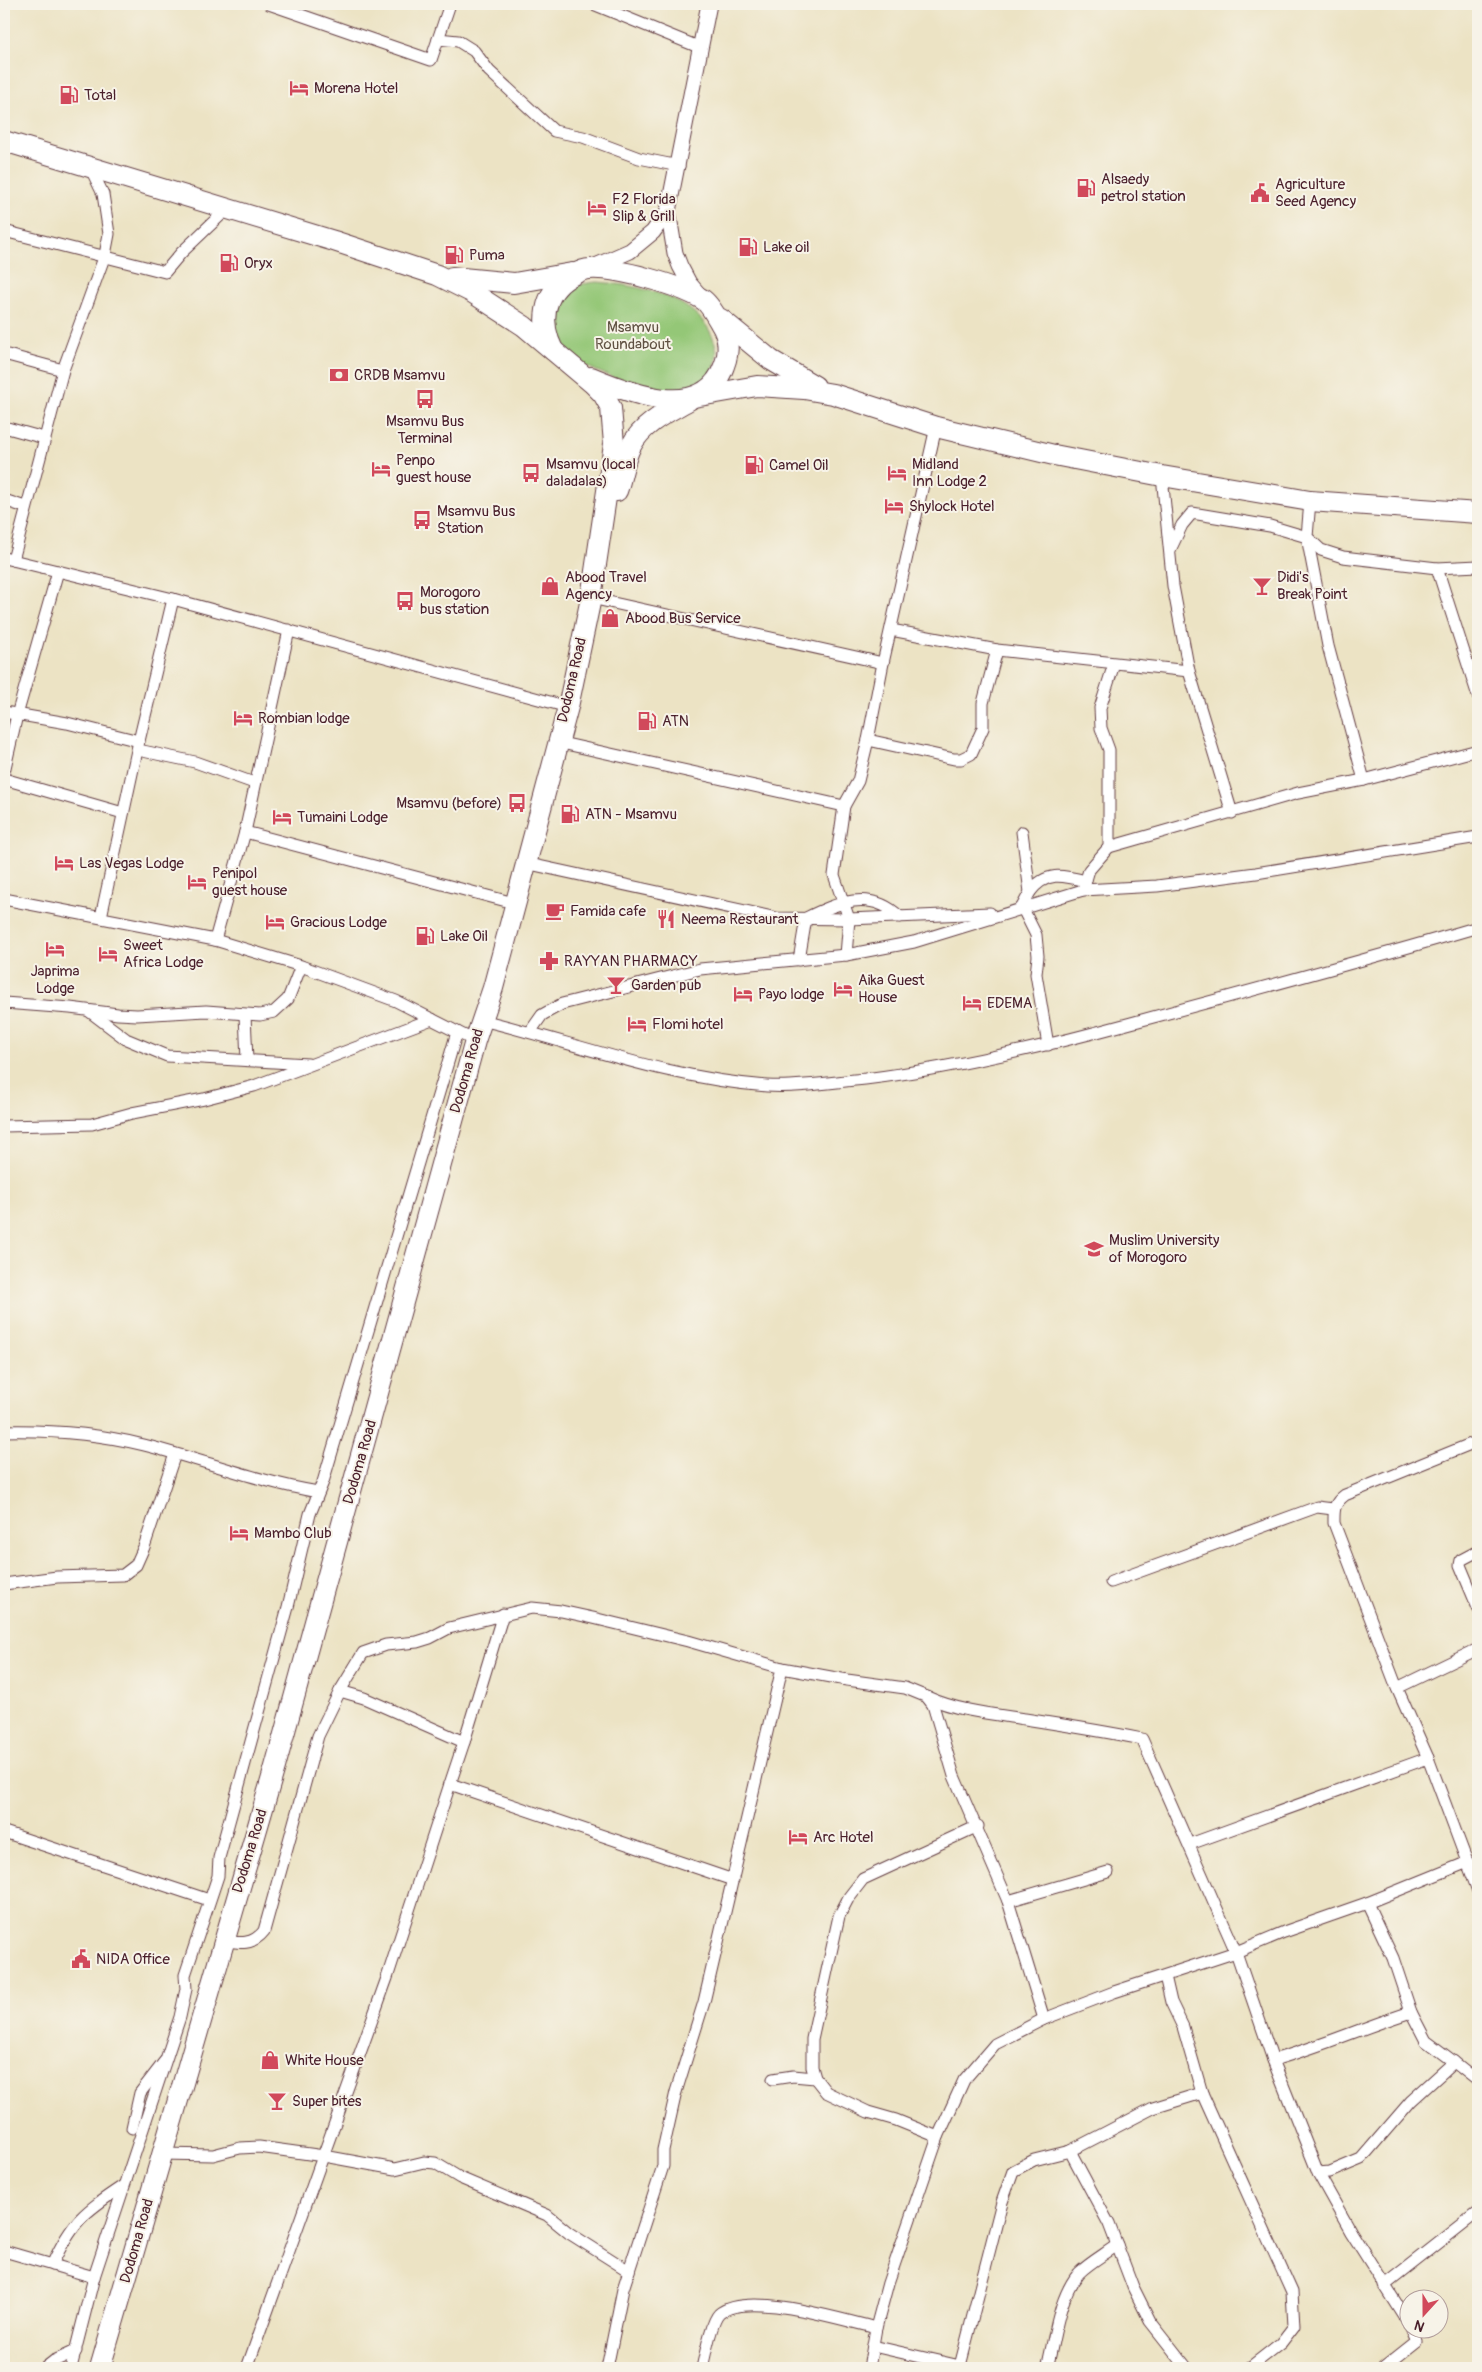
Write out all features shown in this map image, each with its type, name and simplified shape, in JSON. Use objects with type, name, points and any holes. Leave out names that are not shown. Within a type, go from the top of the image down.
[{"type":"highway","points":[[4,141],[90,166],[436,275],[491,282],[514,282],[584,270],[637,276],[708,305],[771,360],[833,394]]},
{"type":"highway","points":[[553,350],[545,331],[546,306],[558,285],[584,270]]},
{"type":"highway","points":[[436,275],[499,309],[524,326],[570,365],[590,377],[626,391],[665,399],[691,398],[757,386],[788,387],[833,394],[936,427],[1054,455],[1162,476],[1310,501],[1478,513]]},
{"type":"highway","points":[[691,398],[718,378],[727,359],[729,347],[726,336],[708,305]]},
{"type":"highway","name":"Dodoma Road","points":[[100,2368],[223,1940],[275,1767],[476,1041],[493,988],[557,742],[568,708],[591,598],[614,444],[613,419],[603,394],[570,365]]},
{"type":"highway","name":"Dodoma Road","points":[[599,550],[630,447],[643,429],[691,398]]},
{"type":"main road","points":[[708,305],[689,283],[680,266],[670,232],[668,211],[679,166],[710,4]]},
{"type":"main road","points":[[584,270],[630,251],[653,232],[668,211]]},
{"type":"street","points":[[269,4],[288,7],[431,60],[450,4]]},
{"type":"street","points":[[593,4],[701,48]]},
{"type":"street","points":[[438,39],[458,41],[474,51],[489,71],[554,130],[590,140],[638,158],[679,166]]},
{"type":"street","points":[[90,166],[103,194],[109,234],[105,255],[62,370],[26,507],[8,559],[173,598],[568,708]]},
{"type":"street","points":[[4,231],[105,255],[165,272],[181,253],[227,209]]},
{"type":"street","points":[[4,354],[62,370]]},
{"type":"street","points":[[4,427],[44,438]]},
{"type":"street","points":[[846,955],[849,919],[834,875],[844,806],[858,781],[868,740],[883,663],[936,427]]},
{"type":"street","points":[[1162,476],[1173,586],[1189,671],[1232,813]]},
{"type":"street","points":[[4,500],[26,507]]},
{"type":"street","points":[[1310,501],[1308,537],[1328,646],[1364,780]]},
{"type":"street","points":[[1170,550],[1182,525],[1192,513],[1270,526],[1308,537],[1321,550],[1343,557],[1436,568],[1478,566]]},
{"type":"street","points":[[1436,568],[1478,696]]},
{"type":"street","points":[[4,772],[17,715],[58,571]]},
{"type":"street","points":[[101,917],[138,745],[173,598]]},
{"type":"street","points":[[591,598],[883,663]]},
{"type":"street","points":[[215,940],[245,832],[254,783],[289,630]]},
{"type":"street","points":[[891,630],[997,650],[1189,671]]},
{"type":"street","points":[[868,740],[960,759],[970,754],[982,728],[983,703],[997,650]]},
{"type":"street","points":[[1109,847],[1110,750],[1101,728],[1100,708],[1114,664]]},
{"type":"street","points":[[4,712],[67,723],[195,762],[254,783]]},
{"type":"street","points":[[557,742],[844,806]]},
{"type":"street","points":[[1084,885],[1090,870],[1109,847],[1169,828],[1232,813],[1298,793],[1364,780],[1478,750]]},
{"type":"street","points":[[4,778],[123,813]]},
{"type":"street","points":[[245,832],[514,903]]},
{"type":"street","points":[[1022,832],[1030,892]]},
{"type":"street","points":[[530,1032],[542,1015],[562,1004],[700,969],[846,955],[914,942],[1084,885],[1157,886],[1256,873],[1478,837]]},
{"type":"street","points":[[526,863],[777,918],[849,919],[1005,912]]},
{"type":"street","points":[[1022,907],[1038,881],[1058,874],[1084,885]]},
{"type":"street","points":[[4,899],[215,940],[372,990],[476,1041]]},
{"type":"street","points":[[806,918],[843,901],[858,900],[892,909],[900,917]]},
{"type":"street","points":[[1022,907],[1036,935],[1038,956],[1036,974],[1048,1045]]},
{"type":"street","points":[[799,960],[806,918]]},
{"type":"street","points":[[482,1020],[662,1069],[717,1080],[769,1086],[842,1081],[919,1072],[1048,1045],[1362,961],[1478,927]]},
{"type":"street","points":[[4,1003],[137,1015],[206,1011],[260,1015],[274,1012],[288,999],[301,966]]},
{"type":"street","points":[[87,1010],[126,1039],[167,1056],[314,1065]]},
{"type":"street","points":[[245,1014],[246,1060]]},
{"type":"street","points":[[4,1126],[92,1124],[254,1086],[432,1020]]},
{"type":"street","points":[[72,2368],[94,2277],[123,2186],[168,2057],[186,1989],[185,1974],[218,1876],[219,1858],[288,1608],[310,1514],[457,1032]]},
{"type":"street","points":[[4,1431],[108,1437],[214,1464],[265,1481],[318,1492]]},
{"type":"street","points":[[1478,1441],[1344,1495],[1336,1502],[1334,1509],[1334,1524],[1397,1688],[1428,1758],[1478,1891]]},
{"type":"street","points":[[4,1584],[57,1577],[123,1575],[136,1565],[144,1547],[175,1454]]},
{"type":"street","points":[[1111,1582],[1317,1506],[1334,1509]]},
{"type":"street","points":[[1478,1551],[1462,1560],[1460,1565],[1478,1608]]},
{"type":"street","points":[[223,1940],[241,1944],[257,1939],[264,1931],[318,1736],[340,1691],[363,1653],[386,1645],[424,1640],[449,1628],[504,1614],[532,1608],[561,1611],[688,1641],[782,1668],[905,1688],[944,1704],[968,1710],[1088,1728],[1142,1739],[1190,1844],[1236,1952],[1273,2060],[1318,2174],[1400,2310]]},
{"type":"street","points":[[247,2368],[387,1978],[504,1614]]},
{"type":"street","points":[[1397,1688],[1478,1650]]},
{"type":"street","points":[[607,2368],[623,2289],[663,2166],[663,2150],[676,2092],[704,2002],[782,1668]]},
{"type":"street","points":[[340,1691],[364,1698],[464,1742]]},
{"type":"street","points":[[927,1697],[933,1705],[954,1776],[978,1826],[1008,1901],[1044,2019]]},
{"type":"street","points":[[1190,1844],[1428,1758]]},
{"type":"street","points":[[450,1784],[733,1880]]},
{"type":"street","points":[[938,2137],[842,2101],[826,2092],[815,2078],[810,2055],[815,2021],[838,1916],[849,1897],[863,1879],[978,1826]]},
{"type":"street","points":[[4,1832],[209,1900]]},
{"type":"street","points":[[869,2368],[876,2328],[911,2212],[938,2137],[964,2080],[995,2044],[1044,2019],[1114,1992],[1164,1976],[1193,1964],[1236,1952],[1284,1932],[1367,1903],[1468,1862]]},
{"type":"street","points":[[1008,1901],[1108,1872]]},
{"type":"street","points":[[1367,1903],[1393,1958],[1410,2012],[1426,2041],[1478,2081]]},
{"type":"street","points":[[1164,1976],[1171,2002],[1183,2027],[1202,2093],[1292,2292],[1294,2326],[1281,2343],[1249,2368]]},
{"type":"street","points":[[1273,2060],[1314,2049],[1348,2033],[1410,2012]]},
{"type":"street","points":[[132,2128],[134,2111],[140,2093],[152,2075],[168,2057]]},
{"type":"street","points":[[1318,2174],[1330,2172],[1361,2160],[1411,2101],[1454,2062]]},
{"type":"street","points":[[773,2079],[793,2076],[815,2078]]},
{"type":"street","points":[[873,2346],[962,2368],[1002,2202],[1013,2171],[1034,2160],[1070,2151],[1153,2108],[1202,2093]]},
{"type":"street","points":[[162,2154],[213,2155],[240,2148],[259,2147],[395,2169],[424,2162],[435,2163],[460,2178],[547,2215],[569,2233],[629,2271]]},
{"type":"street","points":[[1070,2151],[1109,2224],[1116,2245],[1150,2321],[1187,2368]]},
{"type":"street","points":[[52,2265],[66,2236],[80,2216],[123,2186]]},
{"type":"street","points":[[1384,2286],[1478,2212]]},
{"type":"street","points":[[1047,2368],[1064,2302],[1073,2282],[1080,2272],[1116,2245]]},
{"type":"street","points":[[4,2251],[94,2277]]},
{"type":"street","points":[[702,2368],[714,2320],[727,2309],[739,2305],[798,2308],[876,2328]]},
{"type":"street","points":[[1383,2368],[1417,2340]]},
{"type":"street","points":[[45,2368],[54,2361],[76,2351]]},
{"type":"green space","name":"Msamvu Roundabout","points":[[597,282],[649,290],[682,304],[696,314],[708,327],[717,352],[713,370],[708,378],[698,386],[684,390],[658,391],[606,375],[572,357],[555,338],[557,306],[560,298],[573,287]]},
{"type":"place","name":"Morena Hotel","points":[[299,88]]},
{"type":"place","name":"Total","points":[[69,95]]},
{"type":"place","name":"Alsaedy petrol station","points":[[1086,188]]},
{"type":"place","name":"Agriculture Seed Agency","points":[[1260,193]]},
{"type":"place","name":"F2 Florida Slip & Grill","points":[[597,208]]},
{"type":"place","name":"Lake oil","points":[[748,247]]},
{"type":"place","name":"Puma","points":[[454,255]]},
{"type":"place","name":"Oryx","points":[[229,263]]},
{"type":"place","name":"CRDB Msamvu","points":[[339,375]]},
{"type":"place","name":"Msamvu Bus Terminal","points":[[425,399]]},
{"type":"place","name":"Camel Oil","points":[[754,465]]},
{"type":"place","name":"Penpo guest house","points":[[381,469]]},
{"type":"place","name":"Msamvu (local daladalas)","points":[[531,473]]},
{"type":"place","name":"Midland Inn Lodge 2","points":[[897,473]]},
{"type":"place","name":"Shylock Hotel","points":[[894,506]]},
{"type":"place","name":"Msamvu Bus Station","points":[[422,520]]},
{"type":"place","name":"Abood Travel Agency","points":[[550,586]]},
{"type":"place","name":"Didi's Break Point","points":[[1262,586]]},
{"type":"place","name":"Morogoro bus station","points":[[405,601]]},
{"type":"place","name":"Abood Bus Service","points":[[610,618]]},
{"type":"place","name":"Rombian lodge","points":[[243,718]]},
{"type":"place","name":"ATN","points":[[647,721]]},
{"type":"place","name":"Msamvu (before)","points":[[517,803]]},
{"type":"place","name":"ATN - Msamvu","points":[[570,814]]},
{"type":"place","name":"Tumaini Lodge","points":[[282,817]]},
{"type":"place","name":"Las Vegas Lodge","points":[[64,863]]},
{"type":"place","name":"Penipol guest house","points":[[197,882]]},
{"type":"place","name":"Famida cafe","points":[[555,911]]},
{"type":"place","name":"Neema Restaurant","points":[[666,919]]},
{"type":"place","name":"Gracious Lodge","points":[[275,922]]},
{"type":"place","name":"Lake Oil","points":[[425,936]]},
{"type":"place","name":"Japrima Lodge","points":[[55,949]]},
{"type":"place","name":"Sweet Africa Lodge","points":[[108,954]]},
{"type":"place","name":"RAYYAN PHARMACY","points":[[549,961]]},
{"type":"place","name":"Garden pub","points":[[616,985]]},
{"type":"place","name":"Aika Guest House","points":[[843,989]]},
{"type":"place","name":"Payo lodge","points":[[743,994]]},
{"type":"place","name":"EDEMA","points":[[972,1003]]},
{"type":"place","name":"Flomi hotel","points":[[637,1024]]},
{"type":"place","name":"Muslim University of Morogoro","points":[[1094,1249]]},
{"type":"place","name":"Mambo Club","points":[[239,1533]]},
{"type":"place","name":"Arc Hotel","points":[[798,1837]]},
{"type":"place","name":"NIDA Office","points":[[81,1959]]},
{"type":"place","name":"White House","points":[[270,2060]]},
{"type":"place","name":"Super bites","points":[[277,2101]]}]
